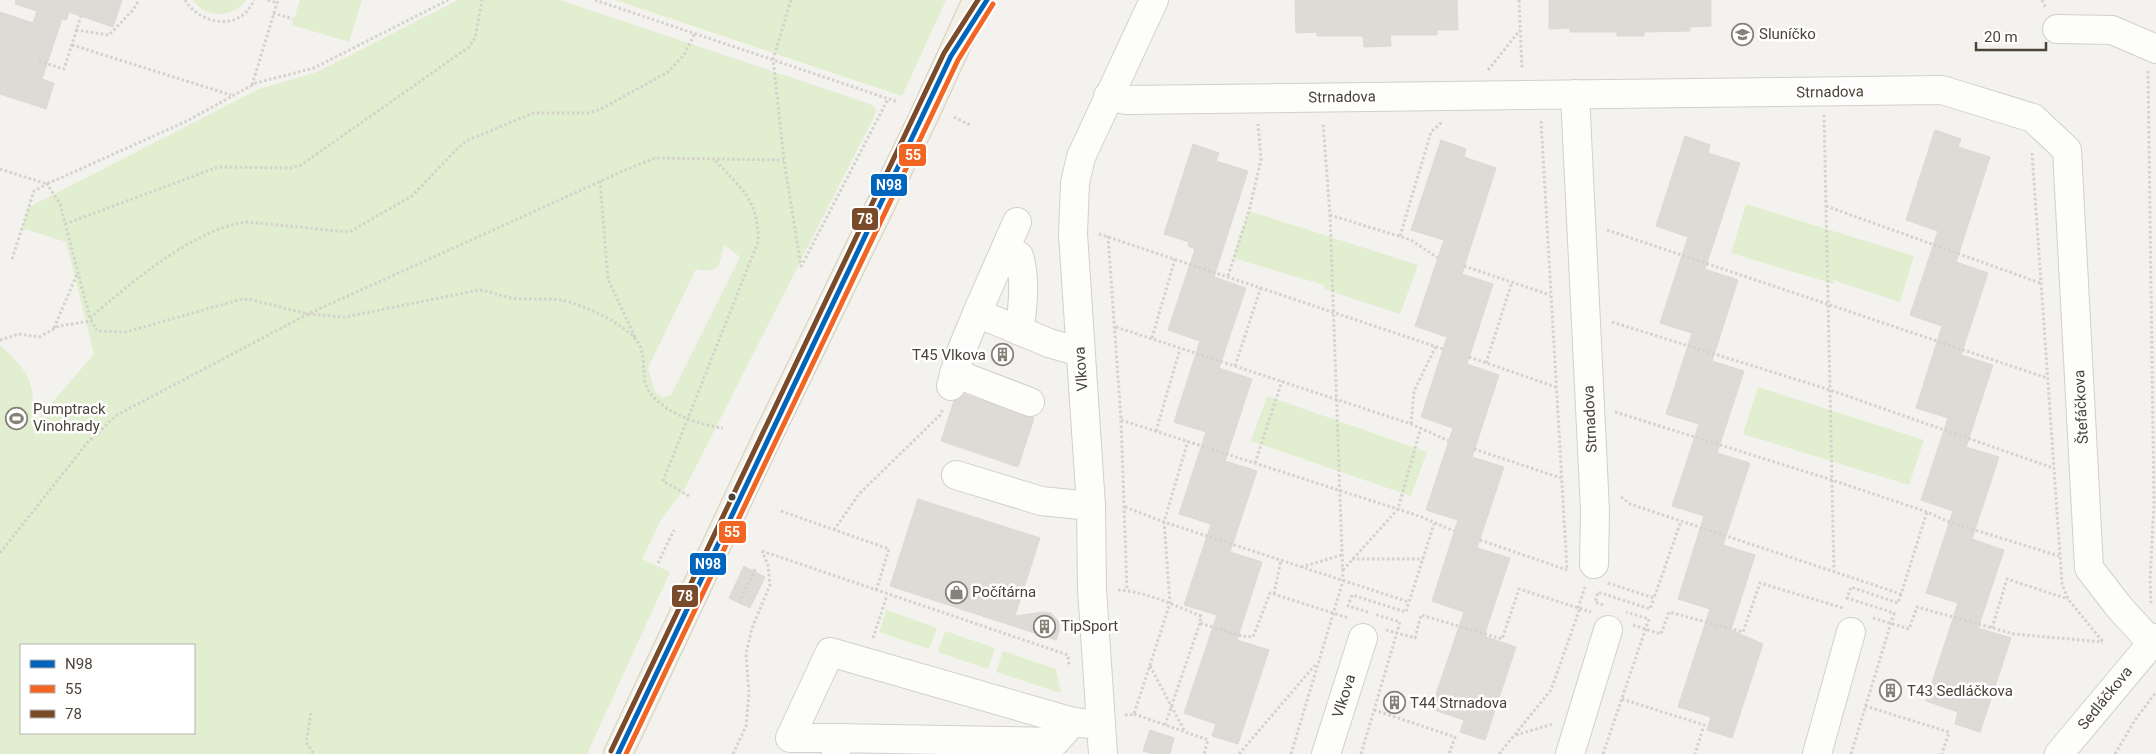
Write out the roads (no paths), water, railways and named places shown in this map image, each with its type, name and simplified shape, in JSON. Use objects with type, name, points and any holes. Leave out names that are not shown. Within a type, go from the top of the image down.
[{"type":"main road","points":[[951,56],[966,0]]},
{"type":"main road","points":[[618,754],[770,431],[925,114],[977,0]]},
{"type":"main road","points":[[951,56],[987,0]]},
{"type":"street","name":"Vlkova","points":[[1103,754],[1109,720],[1092,589],[1091,506],[1073,234],[1076,183],[1080,157],[1154,0]]},
{"type":"street","points":[[2057,29],[2112,30],[2152,47]]},
{"type":"street","name":"Strnadova","points":[[1108,96],[1126,100],[1322,98],[1531,104],[1575,94],[1942,90],[2033,118],[2067,150]]},
{"type":"street","name":"Strnadova","points":[[1575,94],[1594,498],[1590,574]]},
{"type":"street","name":"Štefáčkova","points":[[2067,150],[2089,568],[2119,607],[2154,640]]},
{"type":"street","points":[[1017,222],[960,354],[953,379],[1030,402]]},
{"type":"street","points":[[1005,249],[1019,256],[1022,265],[1023,303],[1019,332]]},
{"type":"street","points":[[977,313],[1019,332],[1080,352]]},
{"type":"street","points":[[956,475],[1041,500],[1091,506]]},
{"type":"street","points":[[1570,754],[1612,617]]},
{"type":"street","points":[[1817,754],[1856,620]]},
{"type":"street","name":"Vlkova","points":[[1326,754],[1364,628]]},
{"type":"street","name":"Sedláčkova","points":[[2059,754],[2154,640]]},
{"type":"street","points":[[1072,722],[1055,742],[836,746],[790,738],[830,652],[1072,722],[1109,720]]},
{"type":"place","name":"Sluníčko","points":[[1743,34]]},
{"type":"place","name":"T45 Vlkova","points":[[1002,355]]},
{"type":"place","name":"Pumptrack Vinohrady","points":[[17,418]]},
{"type":"place","name":"Počítárna","points":[[956,592]]},
{"type":"place","name":"TipSport","points":[[1045,626]]},
{"type":"place","name":"T43 Sedláčkova","points":[[1891,691]]},
{"type":"place","name":"T44 Strnadova","points":[[1394,703]]}]
